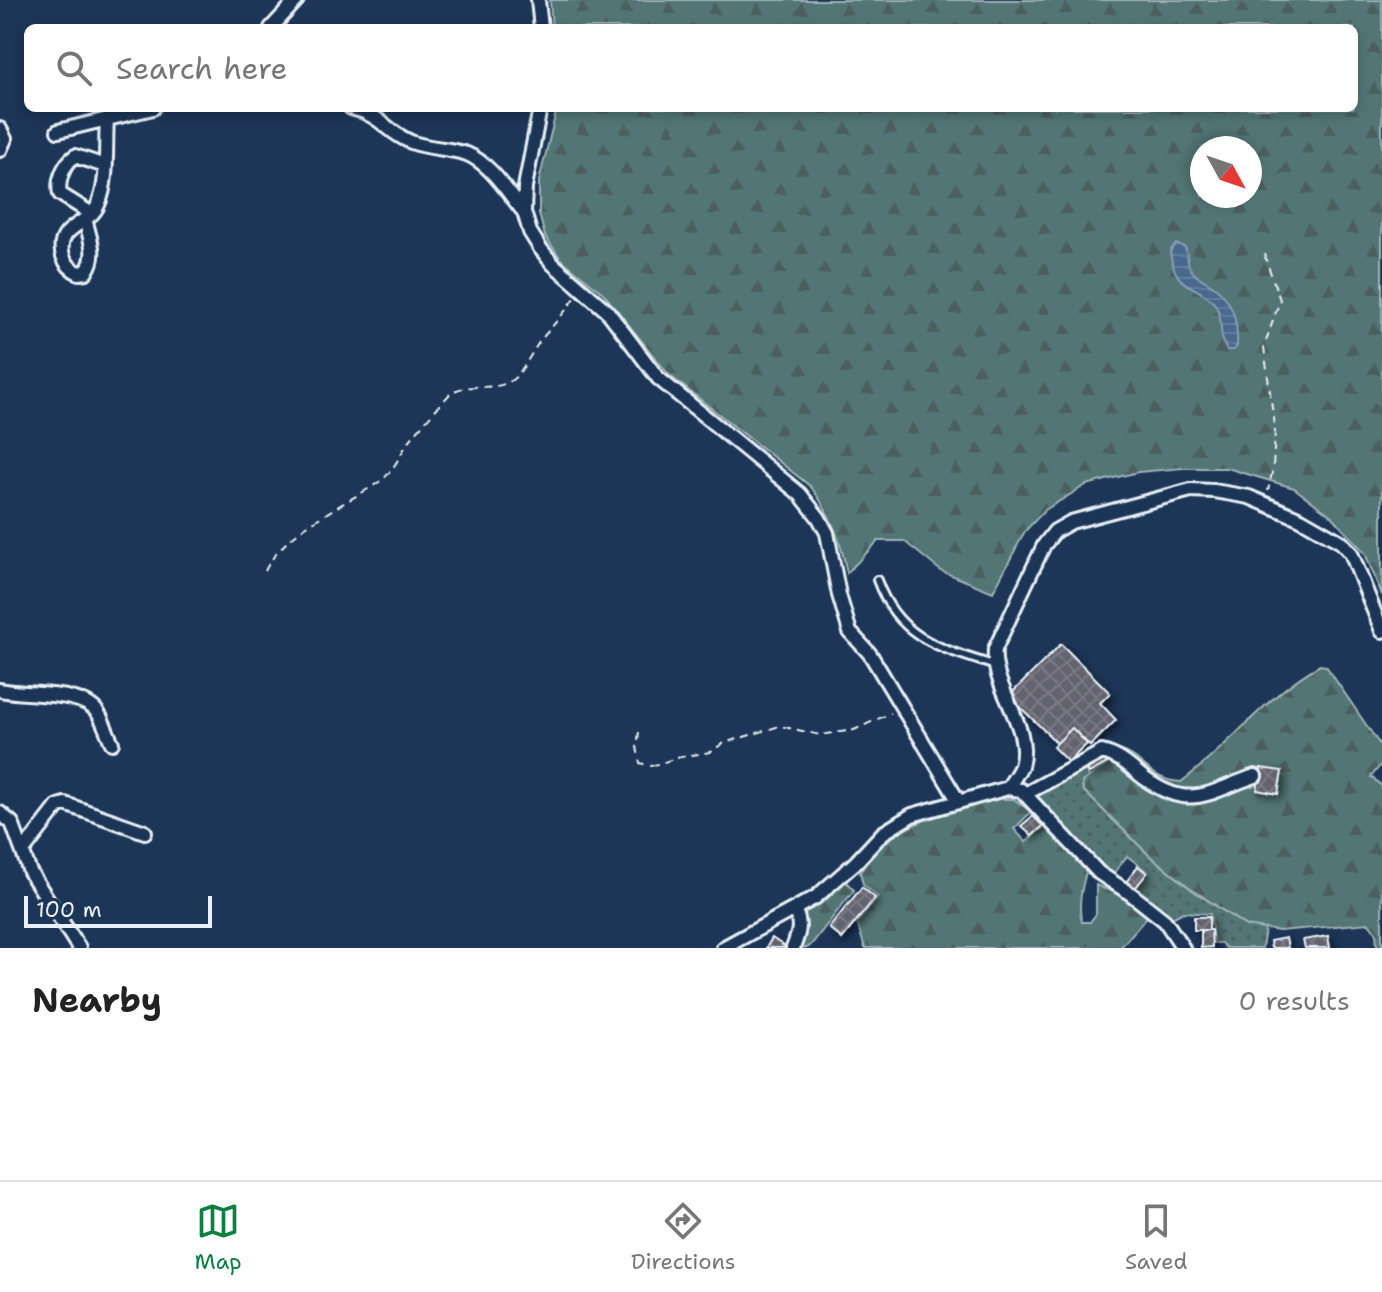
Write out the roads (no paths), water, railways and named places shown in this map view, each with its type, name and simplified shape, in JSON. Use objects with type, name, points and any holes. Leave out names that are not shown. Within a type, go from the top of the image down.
[{"type":"street","points":[[275,24],[297,0]]},
{"type":"street","points":[[538,0],[541,24]]},
{"type":"street","points":[[58,131],[136,112]]},
{"type":"street","points":[[364,112],[377,116],[393,132],[412,142],[466,154],[481,161],[524,212]]},
{"type":"street","points":[[539,112],[525,187],[524,212],[530,232],[553,264],[608,312],[658,378],[800,494],[819,518],[827,533],[850,632],[870,654],[959,802]]},
{"type":"street","points":[[105,166],[75,156],[68,161],[60,179],[60,194],[89,218],[98,205],[105,175],[107,119]]},
{"type":"street","points":[[0,129],[5,139],[0,150]]},
{"type":"street","points":[[1008,788],[1021,766],[1023,744],[993,665],[995,649],[1044,545],[1055,531],[1071,522],[1191,490],[1226,493],[1265,504],[1326,532],[1351,553],[1382,631]]},
{"type":"street","points":[[0,690],[81,700],[100,714],[112,743]]},
{"type":"street","points":[[1025,794],[1102,752],[1115,755],[1146,780],[1172,795],[1188,798],[1212,794],[1255,776]]},
{"type":"street","points":[[723,948],[816,897],[883,833],[912,815],[1008,788],[1021,790],[1099,873],[1165,921],[1183,948]]},
{"type":"street","points":[[24,850],[58,806],[65,804],[145,832]]},
{"type":"street","points":[[0,813],[12,823],[30,872],[79,948]]},
{"type":"street","points":[[793,948],[800,931],[794,909]]},
{"type":"lane","points":[[877,580],[884,598],[901,623],[927,643],[993,665]]},
{"type":"water","points":[[1176,244],[1185,247],[1193,272],[1217,288],[1228,302],[1236,327],[1237,346],[1234,350],[1227,350],[1224,344],[1217,307],[1176,273],[1170,251]]}]
